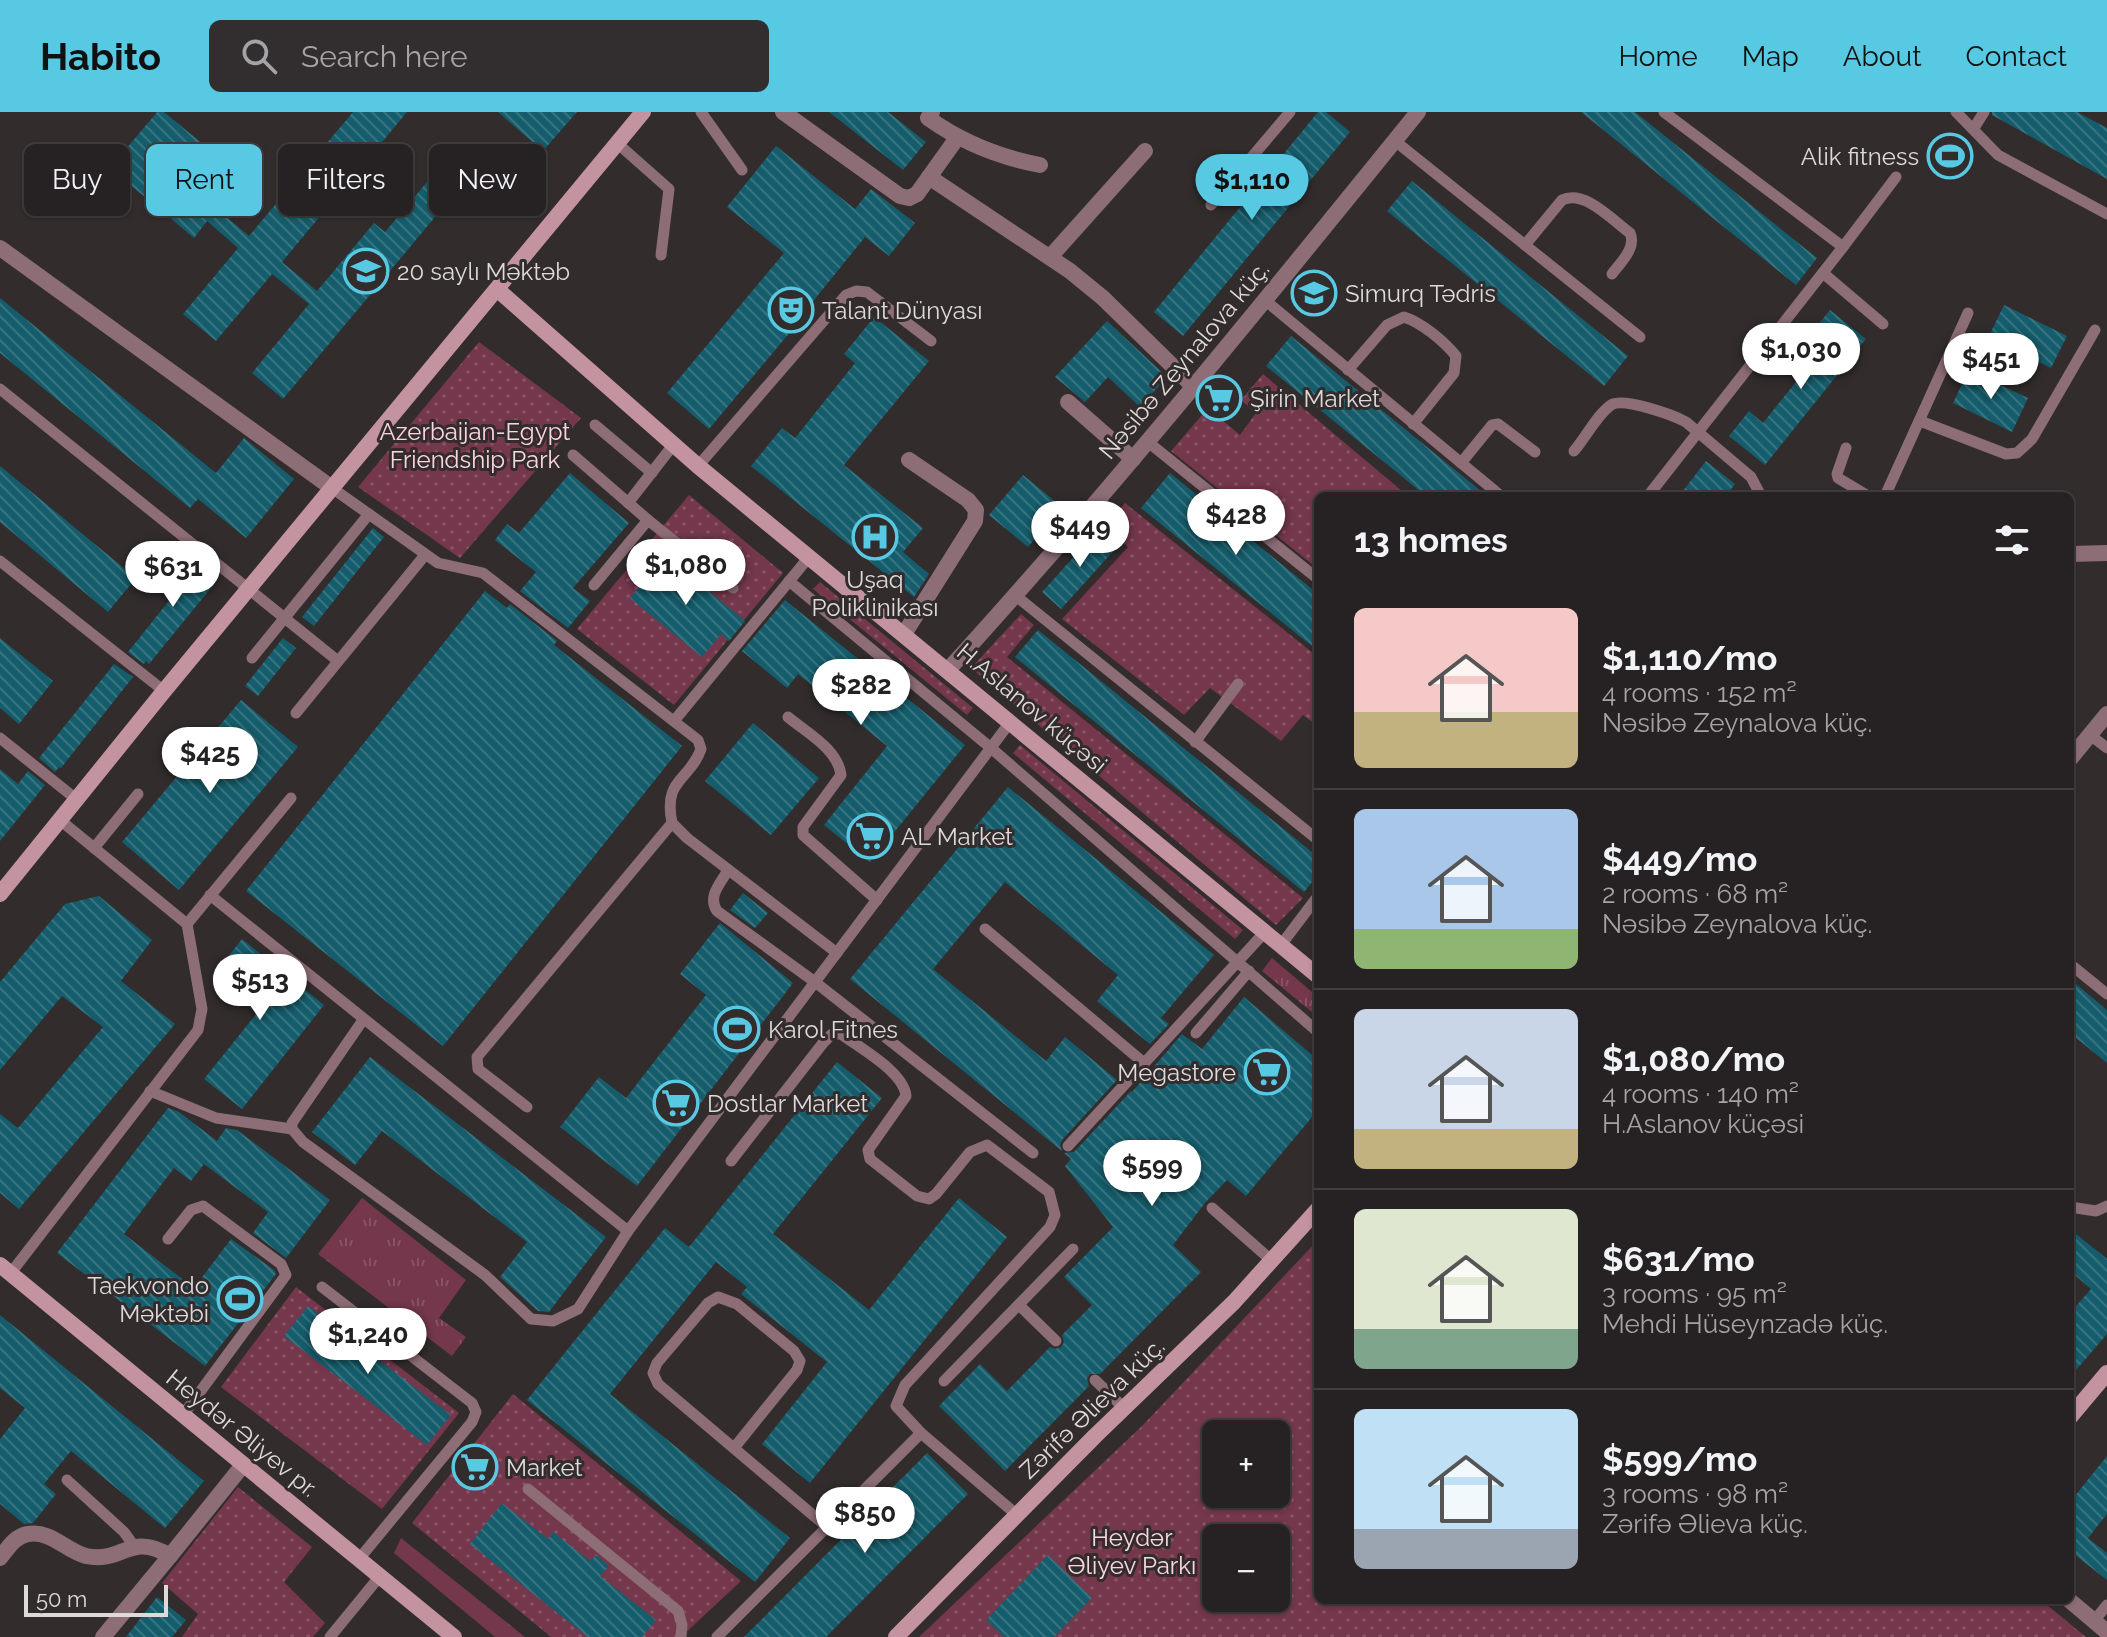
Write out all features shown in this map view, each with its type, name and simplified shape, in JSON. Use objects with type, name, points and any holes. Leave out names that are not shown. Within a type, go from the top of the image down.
[{"type":"street","points":[[0,894],[643,112]]},
{"type":"street","points":[[783,112],[900,196],[909,198],[917,194],[957,138]]},
{"type":"street","name":"Nəsibə Zeynalova küç.","points":[[948,670],[1016,596],[1266,301],[1414,113]]},
{"type":"street","points":[[927,114],[957,138],[1011,159],[1040,165]]},
{"type":"street","points":[[1050,257],[1145,151]]},
{"type":"street","points":[[929,177],[1050,257],[1103,298],[1194,387]]},
{"type":"street","points":[[0,248],[332,488]]},
{"type":"street","name":"H.Aslanov küçəsi","points":[[498,290],[698,466],[1314,973]]},
{"type":"street","points":[[1068,402],[1133,459]]},
{"type":"street","points":[[904,634],[975,521],[976,510],[968,500],[909,460]]},
{"type":"street","points":[[2074,554],[2107,553]]},
{"type":"street","points":[[2074,754],[2107,714]]},
{"type":"street","name":"Zərifə Əlieva küç.","points":[[896,1637],[1234,1302],[1314,1213]]},
{"type":"street","name":"Heydər Əliyev pr.","points":[[5,1270],[454,1637]]},
{"type":"street","points":[[2074,1412],[2107,1373]]},
{"type":"street","points":[[103,1637],[243,1465]]},
{"type":"street","points":[[0,1558],[15,1540],[33,1533],[52,1538],[84,1556],[110,1556],[134,1546],[155,1547],[170,1556]]},
{"type":"street","points":[[2074,1604],[2100,1626]]},
{"type":"lane","points":[[701,112],[742,170]]},
{"type":"lane","points":[[1211,205],[1290,112]]},
{"type":"lane","points":[[1664,112],[1843,247]]},
{"type":"lane","points":[[1956,112],[1998,155],[2014,166],[2107,214]]},
{"type":"lane","points":[[1974,128],[1984,112]]},
{"type":"lane","points":[[1395,141],[1640,337]]},
{"type":"lane","points":[[617,143],[669,189],[661,255]]},
{"type":"lane","points":[[1651,492],[1896,177]]},
{"type":"lane","points":[[1525,245],[1562,200],[1569,197],[1584,199],[1630,233],[1633,239],[1631,247],[1612,274]]},
{"type":"lane","points":[[1823,273],[1883,324]]},
{"type":"lane","points":[[698,466],[846,295],[856,291],[867,292],[931,341]]},
{"type":"lane","points":[[1266,301],[1496,492]]},
{"type":"lane","points":[[1887,492],[1968,313]]},
{"type":"lane","points":[[1348,370],[1387,325],[1404,317],[1415,321],[1452,350],[1456,356],[1454,373],[1413,424]]},
{"type":"lane","points":[[1920,421],[2006,454],[2017,453],[2032,439],[2095,330]]},
{"type":"lane","points":[[1955,342],[1999,365]]},
{"type":"lane","points":[[0,389],[338,661]]},
{"type":"lane","points":[[1574,451],[1611,405],[1617,402],[1676,417],[1699,432],[1751,477],[1759,492]]},
{"type":"lane","points":[[1461,463],[1492,425],[1498,424],[1535,452]]},
{"type":"lane","points":[[595,425],[652,473]]},
{"type":"lane","points":[[1148,442],[1314,576]]},
{"type":"lane","points":[[628,503],[674,444]]},
{"type":"lane","points":[[1846,448],[1838,478],[1861,492]]},
{"type":"lane","points":[[573,455],[733,588]]},
{"type":"lane","points":[[332,488],[425,555],[450,567],[483,573],[698,740],[701,749],[698,758],[670,795],[672,823],[477,1057],[478,1069],[527,1107]]},
{"type":"lane","points":[[252,658],[369,514]]},
{"type":"lane","points":[[594,585],[648,520]]},
{"type":"lane","points":[[296,713],[425,555]]},
{"type":"lane","points":[[674,721],[809,557]]},
{"type":"lane","points":[[0,561],[164,691]]},
{"type":"lane","points":[[789,581],[991,748],[1314,1028]]},
{"type":"lane","points":[[1016,596],[1314,837]]},
{"type":"lane","points":[[1195,742],[1238,684]]},
{"type":"lane","points":[[788,717],[831,752],[840,764],[841,775],[803,827],[803,835],[877,900]]},
{"type":"lane","points":[[363,1020],[292,1123],[292,1129],[303,1142],[485,1275],[531,1319],[553,1321],[578,1309],[628,1231],[1011,721]]},
{"type":"lane","points":[[2090,735],[2107,748]]},
{"type":"lane","points":[[0,738],[76,799]]},
{"type":"lane","points":[[94,848],[138,794]]},
{"type":"lane","points":[[187,924],[291,798]]},
{"type":"lane","points":[[5,1270],[150,1091],[198,1030],[201,1021],[202,1009],[187,924],[60,820]]},
{"type":"lane","points":[[672,823],[837,953]]},
{"type":"lane","points":[[728,870],[712,897],[717,911],[815,982],[1033,1153]]},
{"type":"lane","points":[[210,895],[628,1231]]},
{"type":"lane","points":[[1281,945],[1314,901]]},
{"type":"lane","points":[[985,929],[1144,1063]]},
{"type":"lane","points":[[1068,1146],[1265,932]]},
{"type":"lane","points":[[2074,967],[2107,994]]},
{"type":"lane","points":[[1196,1033],[1249,971]]},
{"type":"lane","points":[[731,1161],[823,1043],[832,1034],[841,1034],[898,1076],[905,1087],[906,1096],[868,1150],[870,1159],[917,1196],[929,1199],[936,1194],[970,1152],[987,1145],[1049,1192],[1055,1215],[1050,1227],[905,1385],[896,1406],[921,1433],[1017,1515]]},
{"type":"lane","points":[[150,1091],[216,1118],[292,1129]]},
{"type":"lane","points":[[168,1239],[191,1210],[203,1206],[281,1264],[286,1275],[183,1415]]},
{"type":"lane","points":[[2074,1208],[2096,1211],[2107,1206]]},
{"type":"lane","points":[[1212,1208],[1271,1260]]},
{"type":"lane","points":[[944,1381],[1073,1249]]},
{"type":"lane","points":[[322,1287],[472,1403],[476,1412],[472,1422],[359,1559]]},
{"type":"lane","points":[[734,1448],[797,1370],[800,1361],[794,1351],[737,1304],[718,1297],[708,1303],[657,1363],[653,1373],[658,1384],[827,1527]]},
{"type":"lane","points":[[1019,1305],[1056,1341]]},
{"type":"lane","points":[[1095,1380],[1125,1409]]},
{"type":"lane","points":[[717,1637],[921,1433]]},
{"type":"lane","points":[[67,1480],[124,1532],[134,1546]]},
{"type":"lane","points":[[528,1489],[678,1611],[681,1637]]},
{"type":"lane","points":[[330,1637],[380,1576]]},
{"type":"lane","points":[[2100,1626],[2107,1605]]},
{"type":"green space","name":"Azerbaijan-Egypt Friendship Park","points":[[479,342],[581,418],[460,558],[358,487]]},
{"type":"green space","points":[[1263,374],[1403,492],[1314,492],[1314,566],[1171,451],[1208,408],[1240,435],[1256,413],[1241,400]]},
{"type":"green space","points":[[689,495],[783,573],[674,705],[577,629]]},
{"type":"green space","points":[[1125,503],[1314,654],[1314,723],[1303,715],[1281,741],[1210,688],[1184,715],[1062,619],[1128,547],[1105,526]]},
{"type":"green space","points":[[820,582],[973,708],[967,715],[813,589]]},
{"type":"green space","points":[[1021,614],[1034,625],[1007,657],[1303,898],[1276,925],[971,668]]},
{"type":"green space","points":[[1020,745],[1243,930],[1235,939],[1013,753]]},
{"type":"green space","points":[[1272,958],[1314,994],[1314,1014],[1262,971]]},
{"type":"green space","points":[[362,1198],[466,1280],[439,1318],[466,1337],[452,1356],[318,1254]]},
{"type":"green space","name":"Heydər Əliyev Parkı","points":[[1314,1244],[1314,1604],[2046,1604],[2086,1637],[919,1637],[1143,1425]]},
{"type":"green space","points":[[296,1287],[459,1413],[382,1509],[221,1387]]},
{"type":"green space","points":[[513,1394],[741,1581],[681,1637],[551,1637],[412,1523]]},
{"type":"green space","points":[[238,1487],[312,1547],[284,1582],[325,1623],[313,1637],[182,1637],[198,1614],[162,1583]]},
{"type":"green space","points":[[401,1538],[525,1637],[495,1637],[394,1553]]},
{"type":"building","points":[[157,112],[164,112],[203,144],[146,144],[146,198],[130,185],[130,144]]},
{"type":"building","points":[[353,112],[407,112],[380,144],[326,144]]},
{"type":"building","points":[[498,112],[577,112],[546,148],[546,144],[535,144]]},
{"type":"building","points":[[829,112],[888,112],[926,142],[903,170]]},
{"type":"building","points":[[1318,112],[1326,112],[1350,132],[1183,336],[1154,312]]},
{"type":"building","points":[[1581,112],[1635,112],[1817,258],[1796,285]]},
{"type":"building","points":[[1992,112],[2077,112],[2107,128],[2107,179],[1992,115]]},
{"type":"building","points":[[776,146],[855,209],[871,189],[915,223],[889,256],[865,237],[709,429],[667,393],[784,253],[727,207]]},
{"type":"building","points":[[429,180],[429,216],[436,216],[283,399],[252,373],[309,304],[272,274],[216,341],[183,314],[238,248],[207,221],[194,238],[168,216],[225,216],[249,236],[278,201],[278,216],[320,216],[282,262],[317,291],[374,223],[385,232],[398,216],[413,216],[413,199]]},
{"type":"building","points":[[1412,181],[1628,356],[1604,386],[1387,211]]},
{"type":"building","points":[[0,298],[216,473],[244,438],[294,479],[246,538],[198,499],[190,508],[0,353]]},
{"type":"building","points":[[2004,305],[2067,336],[2051,368],[1989,336]]},
{"type":"building","points":[[1830,310],[1866,339],[1765,465],[1729,436],[1749,411],[1763,423],[1828,342],[1813,331]]},
{"type":"building","points":[[874,317],[929,361],[844,465],[923,528],[903,552],[929,574],[914,597],[751,466],[782,428],[795,438],[855,363],[844,354]]},
{"type":"building","points":[[1107,321],[1167,377],[1140,407],[1108,377],[1085,402],[1055,377]]},
{"type":"building","points":[[1291,336],[1482,492],[1421,492],[1266,366]]},
{"type":"building","points":[[1969,370],[2028,398],[2012,432],[1953,403]]},
{"type":"building","points":[[1706,461],[1735,484],[1729,492],[1682,492]]},
{"type":"building","points":[[0,466],[136,578],[108,612],[0,522]]},
{"type":"building","points":[[570,473],[629,523],[573,588],[590,601],[568,628],[520,591],[536,572],[495,540],[507,524],[519,533]]},
{"type":"building","points":[[1170,473],[1314,591],[1314,648],[1141,508]]},
{"type":"building","points":[[1023,475],[1062,507],[1028,547],[989,515]]},
{"type":"building","points":[[373,528],[384,537],[314,626],[302,617]]},
{"type":"building","points":[[1099,529],[1118,546],[1061,609],[1042,592]]},
{"type":"building","points":[[181,555],[215,583],[149,664],[146,661],[144,664],[128,652],[180,587],[165,575]]},
{"type":"building","points":[[666,555],[745,621],[729,641],[721,634],[702,657],[630,598]]},
{"type":"building","points":[[485,591],[507,608],[510,604],[557,641],[554,645],[682,746],[443,1046],[246,891]]},
{"type":"building","points":[[785,600],[965,745],[870,862],[824,825],[887,746],[798,674],[787,688],[742,651]]},
{"type":"building","points":[[1038,630],[1314,854],[1314,880],[1304,892],[1015,657]]},
{"type":"building","points":[[0,638],[53,681],[19,724],[0,708]]},
{"type":"building","points":[[283,638],[296,648],[258,696],[245,686]]},
{"type":"building","points":[[114,664],[133,677],[55,772],[39,758]]},
{"type":"building","points":[[241,700],[298,747],[179,890],[122,842]]},
{"type":"building","points":[[753,723],[819,778],[771,835],[705,781]]},
{"type":"building","points":[[0,769],[18,784],[28,771],[45,785],[0,841]]},
{"type":"building","points":[[1008,787],[1214,955],[1161,1018],[1169,1024],[1150,1044],[1097,1001],[1118,975],[1005,882],[933,969],[1046,1061],[1065,1037],[1117,1080],[1062,1140],[1062,1151],[850,979]]},
{"type":"building","points":[[743,893],[768,913],[755,928],[730,910]]},
{"type":"building","points":[[99,896],[152,940],[121,981],[175,1024],[19,1209],[0,1193],[0,1114],[18,1128],[103,1027],[62,996],[0,1070],[0,982],[65,904]]},
{"type":"building","points":[[720,923],[793,983],[637,1186],[560,1127],[599,1077],[626,1098],[706,995],[680,974]]},
{"type":"building","points":[[242,939],[324,1005],[242,1109],[204,1079],[257,1013],[212,977]]},
{"type":"building","points":[[2074,982],[2107,1010],[2107,1063],[2074,1036]]},
{"type":"building","points":[[1244,997],[1314,1057],[1314,1115],[1246,1196],[1227,1180],[1205,1203],[1173,1245],[1201,1272],[1100,1374],[1090,1374],[1087,1379],[1089,1386],[1005,1471],[939,1406],[980,1364],[1007,1391],[1050,1347],[1061,1347],[1064,1342],[1062,1335],[1092,1305],[1064,1277],[1113,1227],[1065,1166],[1071,1159],[1064,1153],[1074,1152],[1182,1034],[1202,1049]]},
{"type":"building","points":[[370,1057],[606,1237],[549,1312],[538,1311],[500,1277],[527,1242],[382,1131],[355,1165],[312,1132]]},
{"type":"building","points":[[837,1062],[882,1098],[773,1234],[869,1310],[959,1198],[1007,1237],[810,1483],[762,1444],[827,1362],[741,1294],[747,1287],[716,1262],[610,1394],[790,1538],[755,1582],[527,1400],[665,1228],[689,1247]]},
{"type":"building","points":[[168,1108],[179,1112],[217,1141],[226,1128],[237,1130],[330,1200],[286,1258],[253,1233],[268,1212],[204,1164],[191,1181],[174,1168],[124,1234],[194,1288],[231,1239],[274,1270],[276,1274],[205,1366],[57,1253]]},
{"type":"building","points":[[2074,1232],[2107,1259],[2107,1334],[2074,1372],[2074,1308],[2091,1289],[2074,1274]]},
{"type":"building","points":[[308,1306],[451,1415],[427,1445],[284,1336]]},
{"type":"building","points":[[0,1315],[204,1481],[165,1528],[71,1451],[44,1484],[56,1494],[33,1523],[24,1524],[0,1504],[0,1439],[25,1408],[0,1388]]},
{"type":"building","points":[[927,1453],[968,1494],[826,1637],[744,1637]]},
{"type":"building","points":[[2107,1456],[2107,1514],[2088,1538],[2107,1553],[2107,1580],[2074,1554],[2074,1497]]},
{"type":"building","points":[[502,1503],[548,1539],[553,1532],[590,1561],[596,1555],[609,1566],[600,1576],[656,1620],[642,1637],[588,1637],[470,1544]]},
{"type":"building","points":[[1048,1555],[1092,1598],[1054,1637],[1004,1637],[986,1620]]},
{"type":"building","points":[[157,1597],[186,1620],[172,1637],[126,1637]]},
{"type":"place","name":"Alik fitness","points":[[1950,156]]},
{"type":"place","name":"20 saylı Məktəb","points":[[366,271]]},
{"type":"place","name":"Simurq Tədris","points":[[1314,293]]},
{"type":"place","name":"Talant Dünyası","points":[[791,310]]},
{"type":"place","name":"Şirin Market","points":[[1219,398]]},
{"type":"place","name":"Uşaq Poliklinikası","points":[[875,537]]},
{"type":"place","name":"AL Market","points":[[870,836]]},
{"type":"place","name":"Karol Fitnes","points":[[737,1029]]},
{"type":"place","name":"Megastore","points":[[1267,1072]]},
{"type":"place","name":"Dostlar Market","points":[[676,1103]]},
{"type":"place","name":"Taekvondo Məktəbi","points":[[240,1299]]},
{"type":"place","name":"Market","points":[[475,1467]]}]
